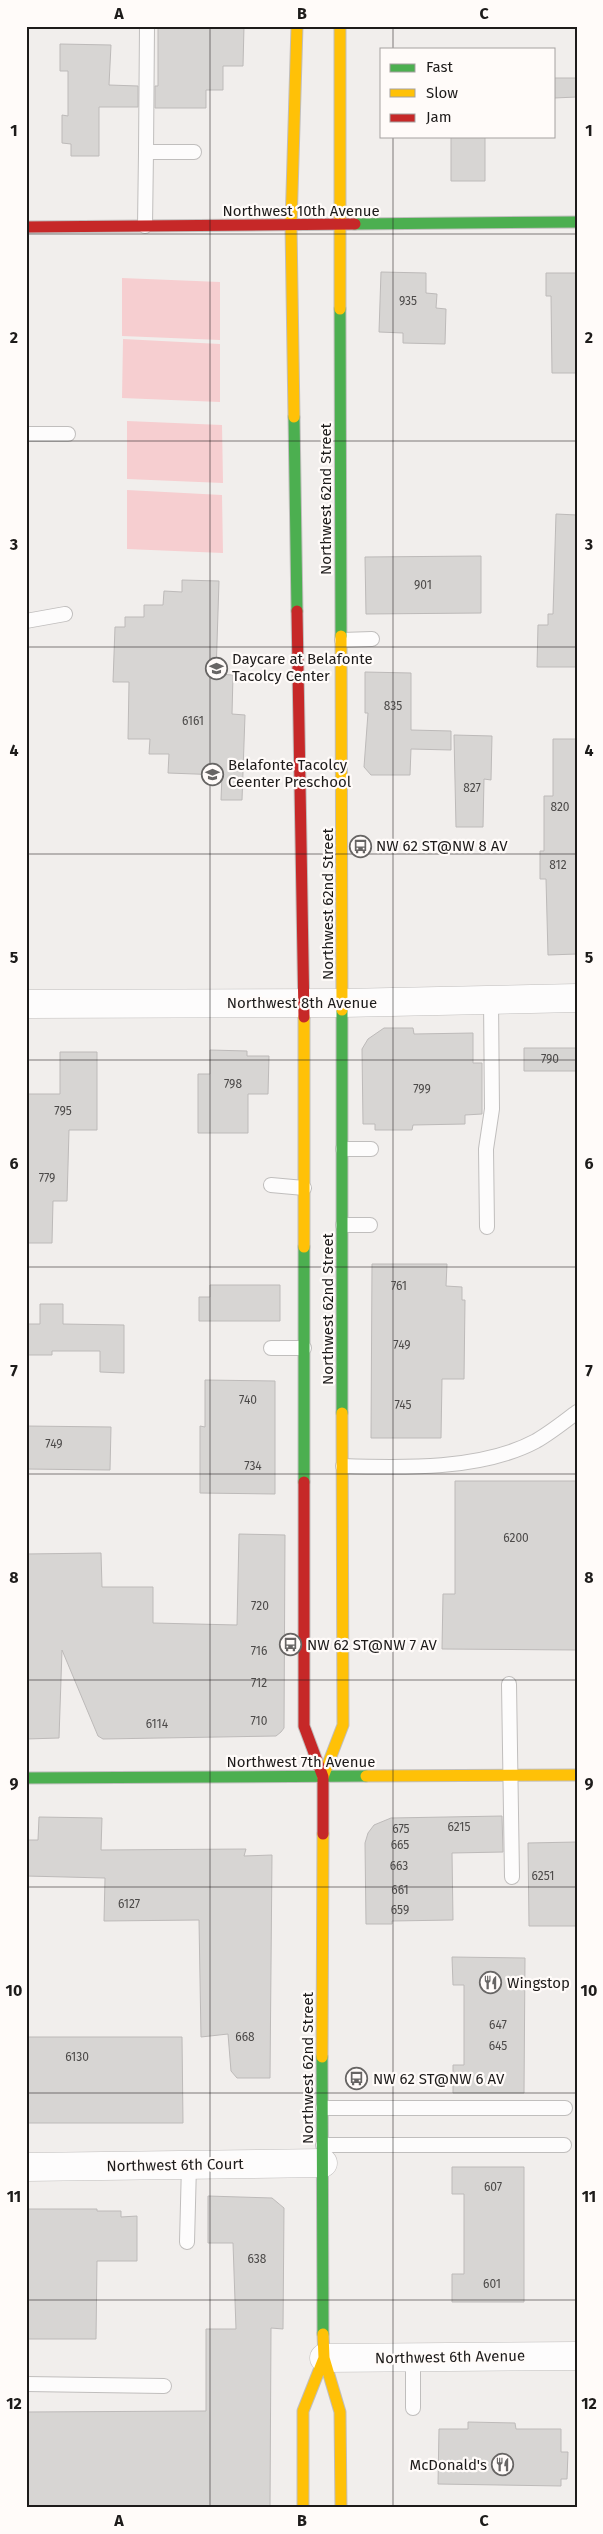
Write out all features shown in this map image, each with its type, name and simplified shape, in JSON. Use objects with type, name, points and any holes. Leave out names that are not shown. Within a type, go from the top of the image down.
[{"type":"main road","name":"Northwest 62nd Street","points":[[297,26],[291,226],[304,1002],[304,1726],[323,1777],[324,2108],[322,2284],[324,2358],[340,2412],[341,2508]]},
{"type":"main road","name":"Northwest 62nd Street","points":[[323,1777],[343,1725],[340,26]]},
{"type":"main road","name":"Northwest 10th Avenue","points":[[26,227],[340,226],[577,222]]},
{"type":"main road","name":"Northwest 7th Avenue","points":[[26,1778],[577,1775]]},
{"type":"main road","name":"Northwest 62nd Street","points":[[303,2508],[303,2411],[324,2358]]},
{"type":"street","name":"Northwest 8th Avenue","points":[[26,1004],[343,1003],[577,998]]},
{"type":"street","name":"Northwest 6th Court","points":[[26,2167],[189,2165],[323,2154]]},
{"type":"street","name":"Northwest 6th Avenue","points":[[324,2358],[577,2356]]},
{"type":"lane","points":[[145,226],[147,26]]},
{"type":"lane","points":[[146,152],[194,152]]},
{"type":"lane","points":[[26,434],[68,434]]},
{"type":"lane","points":[[26,621],[65,614]]},
{"type":"lane","points":[[342,640],[372,639]]},
{"type":"lane","points":[[487,1227],[486,1149],[492,1109],[491,1000]]},
{"type":"lane","points":[[343,1149],[371,1149]]},
{"type":"lane","points":[[271,1185],[304,1188]]},
{"type":"lane","points":[[343,1225],[370,1225]]},
{"type":"lane","points":[[271,1348],[304,1348]]},
{"type":"lane","points":[[343,1466],[415,1469],[496,1456],[535,1441],[577,1412]]},
{"type":"lane","points":[[509,1684],[512,1877]]},
{"type":"lane","points":[[324,2108],[565,2108]]},
{"type":"lane","points":[[323,2154],[564,2145]]},
{"type":"lane","points":[[187,2242],[189,2165]]},
{"type":"lane","points":[[413,2408],[414,2357]]},
{"type":"lane","points":[[26,2384],[164,2386]]},
{"type":"shaded area","points":[[122,278],[220,282],[220,340],[122,336]]},
{"type":"shaded area","points":[[123,339],[220,344],[220,402],[122,398]]},
{"type":"shaded area","points":[[127,421],[222,425],[223,483],[127,479]]},
{"type":"shaded area","points":[[127,490],[222,495],[223,553],[127,549]]},
{"type":"building","points":[[158,26],[244,26],[243,66],[223,66],[223,90],[206,90],[206,108],[155,108],[155,86],[158,86]]},
{"type":"building","points":[[60,44],[111,45],[109,85],[138,86],[138,107],[99,107],[99,156],[71,156],[71,144],[62,143],[62,115],[68,116],[68,71],[60,71]]},
{"type":"building","points":[[556,78],[577,78],[577,97],[556,98]]},
{"type":"building","points":[[451,138],[485,138],[485,181],[451,181]]},
{"type":"building","points":[[381,272],[426,273],[426,293],[437,294],[436,308],[446,309],[445,344],[403,343],[403,333],[379,332]]},
{"type":"building","points":[[546,273],[577,273],[577,373],[552,373],[551,296],[546,296]]},
{"type":"building","points":[[556,514],[577,515],[577,667],[537,667],[538,625],[548,625],[548,614],[553,614]]},
{"type":"building","points":[[481,556],[481,613],[366,614],[365,557]]},
{"type":"building","points":[[182,580],[219,581],[216,674],[233,675],[232,714],[245,715],[242,800],[221,800],[222,775],[168,773],[169,754],[149,754],[150,739],[128,739],[129,682],[113,682],[115,627],[125,627],[125,617],[144,617],[144,605],[163,605],[164,591],[182,592]]},
{"type":"building","points":[[365,672],[411,673],[411,730],[451,731],[451,750],[411,749],[410,775],[371,775],[364,767],[368,713],[365,713]]},
{"type":"building","points":[[454,735],[492,736],[491,780],[484,779],[483,827],[456,827]]},
{"type":"building","points":[[553,739],[577,739],[577,954],[548,955],[546,879],[540,879],[540,851],[544,851],[544,796],[553,796]]},
{"type":"building","points":[[384,1028],[413,1028],[414,1034],[473,1033],[473,1063],[482,1063],[482,1114],[465,1115],[465,1124],[413,1125],[412,1130],[375,1130],[375,1124],[363,1124],[362,1049],[368,1039]]},
{"type":"building","points":[[524,1048],[577,1048],[577,1071],[524,1071]]},
{"type":"building","points":[[210,1050],[247,1051],[247,1056],[269,1056],[268,1094],[248,1094],[248,1133],[198,1133],[198,1074],[210,1074]]},
{"type":"building","points":[[60,1052],[97,1052],[97,1130],[69,1130],[67,1201],[53,1201],[52,1243],[26,1243],[26,1094],[60,1094]]},
{"type":"building","points":[[372,1264],[447,1264],[446,1286],[462,1287],[462,1300],[465,1300],[464,1379],[442,1379],[441,1438],[371,1438]]},
{"type":"building","points":[[210,1285],[280,1285],[280,1321],[199,1321],[199,1297],[210,1297]]},
{"type":"building","points":[[40,1304],[63,1304],[63,1324],[124,1325],[124,1373],[100,1372],[100,1351],[52,1351],[52,1355],[26,1355],[26,1324],[40,1324]]},
{"type":"building","points":[[205,1380],[275,1381],[275,1494],[200,1493],[200,1426],[205,1427]]},
{"type":"building","points":[[26,1426],[111,1427],[110,1470],[26,1469]]},
{"type":"building","points":[[455,1481],[577,1481],[577,1650],[442,1649],[443,1594],[455,1594]]},
{"type":"building","points":[[239,1534],[285,1535],[284,1728],[281,1732],[276,1736],[103,1739],[98,1736],[62,1650],[59,1738],[26,1739],[26,1554],[101,1553],[102,1587],[153,1587],[153,1623],[237,1625]]},
{"type":"building","points":[[502,1816],[503,1852],[452,1853],[453,1920],[392,1921],[392,1924],[366,1924],[365,1843],[368,1833],[374,1825],[391,1818]]},
{"type":"building","points":[[39,1817],[102,1818],[101,1850],[246,1849],[244,1856],[272,1855],[270,2078],[237,2078],[231,2071],[228,2034],[201,2037],[199,1920],[104,1921],[105,1878],[26,1876],[26,1840],[38,1840]]},
{"type":"building","points":[[577,1842],[577,1926],[529,1926],[528,1843]]},
{"type":"building","points":[[452,1957],[525,1958],[524,2093],[453,2093],[453,2065],[464,2065],[464,1985],[453,1985]]},
{"type":"building","points":[[26,2037],[182,2037],[183,2123],[26,2123]]},
{"type":"building","points":[[452,2167],[524,2167],[524,2302],[452,2302],[452,2274],[464,2274],[464,2194],[452,2194]]},
{"type":"building","points":[[208,2196],[272,2198],[284,2208],[283,2329],[271,2328],[270,2508],[26,2508],[26,2412],[206,2411],[206,2329],[236,2329],[233,2243],[208,2243]]},
{"type":"building","points":[[26,2209],[97,2209],[97,2211],[121,2211],[121,2217],[137,2216],[137,2261],[97,2261],[96,2339],[26,2339]]},
{"type":"building","name":"McDonald's","points":[[468,2422],[515,2423],[516,2429],[561,2429],[561,2452],[568,2452],[567,2479],[561,2479],[561,2486],[438,2484],[439,2429],[468,2429]]},
{"type":"traffic: fast","points":[[355,224],[577,222]]},
{"type":"traffic: fast","points":[[340,309],[341,636]]},
{"type":"traffic: fast","points":[[294,417],[297,611]]},
{"type":"traffic: fast","points":[[342,1010],[342,1413]]},
{"type":"traffic: fast","points":[[304,1247],[304,1482]]},
{"type":"traffic: fast","points":[[26,1778],[366,1776]]},
{"type":"traffic: fast","points":[[322,2057],[323,2334]]},
{"type":"traffic: slow","points":[[294,417],[291,226],[297,26]]},
{"type":"traffic: slow","points":[[340,26],[340,309]]},
{"type":"traffic: slow","points":[[341,636],[342,1010]]},
{"type":"traffic: slow","points":[[304,1017],[304,1247]]},
{"type":"traffic: slow","points":[[323,1777],[343,1725],[342,1413]]},
{"type":"traffic: slow","points":[[366,1776],[577,1775]]},
{"type":"traffic: slow","points":[[322,2057],[323,1834]]},
{"type":"traffic: slow","points":[[323,2334],[324,2358],[340,2412],[341,2508]]},
{"type":"traffic: slow","points":[[303,2508],[303,2411],[324,2358]]},
{"type":"traffic: jam","points":[[26,227],[355,224]]},
{"type":"traffic: jam","points":[[297,611],[304,1017]]},
{"type":"traffic: jam","points":[[304,1482],[304,1726],[323,1777],[323,1834]]},
{"type":"place","name":"Daycare at Belafonte Tacolcy Center","points":[[216,668]]},
{"type":"place","name":"Belafonte Tacolcy Ceenter Preschool","points":[[212,774]]},
{"type":"place","name":"NW 62 ST@NW 8 AV","points":[[360,846]]},
{"type":"place","name":"NW 62 ST@NW 7 AV","points":[[291,1645]]},
{"type":"place","name":"Wingstop","points":[[491,1983]]},
{"type":"place","name":"NW 62 ST@NW 6 AV","points":[[357,2079]]},
{"type":"place","name":"McDonald's","points":[[503,2465]]}]
